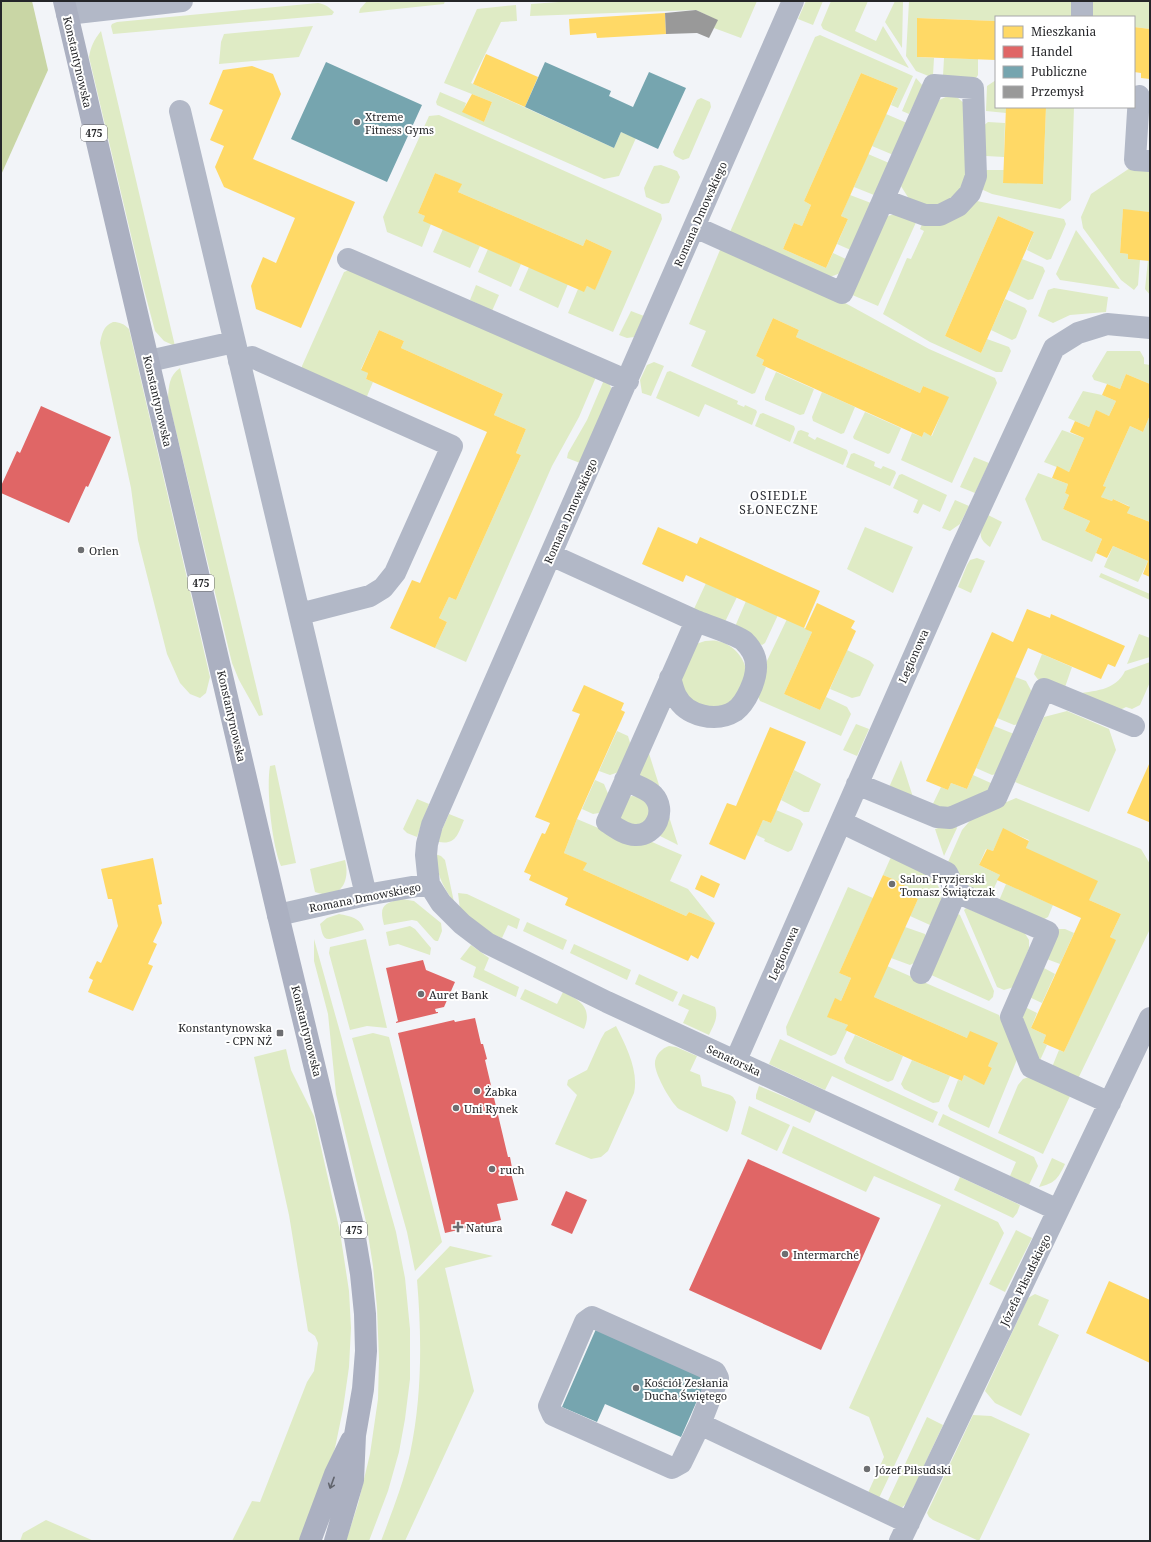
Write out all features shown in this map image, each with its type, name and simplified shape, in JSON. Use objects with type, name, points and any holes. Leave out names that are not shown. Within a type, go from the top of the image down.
[{"type":"main road","name":"Konstantynowska","points":[[65,7],[278,915],[353,1226],[361,1274],[365,1314],[366,1351],[363,1389],[355,1435],[353,1480],[335,1541]]},
{"type":"main road","name":"Konstantynowska","points":[[310,1541],[335,1474],[355,1435]]},
{"type":"street","points":[[65,7],[182,1]]},
{"type":"street","name":"Romana Dmowskiego","points":[[278,915],[366,895],[429,884],[426,855],[432,825],[628,381],[793,1]]},
{"type":"street","points":[[1082,1],[1082,16]]},
{"type":"street","points":[[695,227],[842,293],[934,85],[973,88],[976,176],[970,193],[958,206],[940,214],[925,215],[884,200]]},
{"type":"street","points":[[1141,96],[1135,160],[1150,161]]},
{"type":"street","points":[[180,111],[366,895]]},
{"type":"street","points":[[348,259],[628,381]]},
{"type":"street","name":"Legionowa","points":[[736,1060],[961,549],[1054,348],[1078,333],[1107,324],[1150,328]]},
{"type":"street","points":[[149,361],[237,351],[452,446],[395,573],[383,588],[370,596],[300,614]]},
{"type":"street","points":[[551,555],[696,621],[743,640],[753,652],[756,665],[747,697],[735,711],[718,717],[703,716],[689,710],[676,697],[670,678]]},
{"type":"street","points":[[625,780],[696,621]]},
{"type":"street","points":[[857,784],[937,817],[950,818],[996,798],[1044,689],[1134,726]]},
{"type":"street","points":[[841,822],[947,873],[956,892],[1048,932],[1011,1017],[1031,1067],[1110,1103]]},
{"type":"street","name":"Senatorska","points":[[429,884],[440,903],[462,924],[487,943],[607,1002],[736,1060],[1058,1210]]},
{"type":"street","points":[[921,973],[956,892]]},
{"type":"street","name":"Józefa Piłsudskiego","points":[[904,1532],[1150,1018]]},
{"type":"street","points":[[592,1317],[715,1372],[718,1378],[700,1424],[680,1464],[672,1468],[553,1415],[549,1406],[585,1322],[592,1317]]},
{"type":"street","points":[[700,1424],[904,1532]]},
{"type":"green space","points":[[1,1],[32,1],[48,70],[1,175]]},
{"type":"green space","points":[[367,1],[445,1],[444,4],[359,13],[360,9]]},
{"type":"green space","points":[[572,1],[757,1],[741,38],[714,28],[717,20],[696,10],[530,16],[531,4]]},
{"type":"green space","points":[[806,1],[823,1],[813,25],[798,19]]},
{"type":"green space","points":[[831,1],[868,1],[855,31],[876,41],[883,26],[909,68],[823,29],[821,25]]},
{"type":"green space","points":[[895,1],[903,1],[902,48],[885,22]]},
{"type":"green space","points":[[909,1],[1078,1],[1077,16],[995,16],[995,21],[918,18],[917,57],[934,58],[933,75],[931,77],[916,71],[906,56]]},
{"type":"green space","points":[[1091,1],[1150,1],[1150,29],[1135,27],[1135,16],[1091,16]]},
{"type":"green space","points":[[318,3],[325,5],[334,12],[332,15],[113,34],[111,26],[117,22]]},
{"type":"green space","points":[[516,5],[517,21],[501,22],[471,83],[614,148],[621,132],[636,138],[619,176],[604,179],[437,105],[436,102],[440,92],[466,103],[463,112],[484,122],[492,102],[444,83],[477,9]]},
{"type":"green space","points":[[313,26],[299,57],[219,64],[221,42],[224,34]]},
{"type":"green space","points":[[101,31],[175,346],[164,341],[155,331],[89,57],[93,43]]},
{"type":"green space","points":[[820,35],[913,76],[898,108],[891,105],[898,88],[861,73],[804,201],[811,205],[802,226],[794,223],[783,249],[826,268],[833,253],[848,260],[844,268],[839,273],[832,276],[823,277],[730,232],[815,37]]},
{"type":"green space","points":[[944,58],[978,59],[978,75],[974,81],[943,76]]},
{"type":"green space","points":[[916,78],[923,86],[909,114],[902,111]]},
{"type":"green space","points":[[995,81],[995,108],[1006,108],[1006,113],[986,111],[987,86]]},
{"type":"green space","points":[[950,95],[958,98],[965,104],[970,178],[964,191],[935,209],[911,202],[899,183],[933,103]]},
{"type":"green space","points":[[701,98],[710,102],[711,107],[689,158],[683,160],[675,156],[673,152],[697,100]]},
{"type":"green space","points":[[1046,108],[1074,108],[1071,200],[1060,209],[992,194],[981,189],[982,170],[1004,170],[1003,183],[1043,183]]},
{"type":"green space","points":[[886,114],[907,123],[898,153],[891,154],[872,146]]},
{"type":"green space","points":[[439,115],[661,214],[662,219],[613,332],[568,313],[578,289],[584,291],[587,286],[595,289],[612,251],[586,239],[583,246],[458,192],[461,184],[435,173],[418,213],[425,216],[431,224],[422,247],[387,232],[383,217],[429,116]]},
{"type":"green space","points":[[988,122],[1005,123],[1004,157],[986,156],[983,153],[983,126]]},
{"type":"green space","points":[[868,154],[889,163],[874,195],[854,187]]},
{"type":"green space","points":[[661,165],[677,171],[680,177],[669,203],[662,204],[646,197],[644,188],[654,166]]},
{"type":"green space","points":[[1133,166],[1150,167],[1150,212],[1123,210],[1120,253],[1128,254],[1128,259],[1140,260],[1138,285],[1134,290],[1121,280],[1083,228],[1081,217],[1091,194]]},
{"type":"green space","points":[[850,195],[871,203],[853,251],[837,244],[848,219],[841,216]]},
{"type":"green space","points":[[977,201],[1064,219],[1066,224],[1051,259],[1047,260],[1027,250],[1034,232],[998,216],[945,336],[981,353],[987,339],[1009,347],[1011,351],[1002,372],[996,372],[930,342],[883,314],[907,258],[911,259],[924,231],[920,229],[923,222]]},
{"type":"green space","points":[[899,213],[918,218],[878,306],[850,294],[884,217]]},
{"type":"green space","points":[[443,229],[480,246],[470,268],[433,252]]},
{"type":"green space","points":[[1076,230],[1120,289],[1060,280],[1056,274]]},
{"type":"green space","points":[[488,249],[521,264],[511,287],[478,272]]},
{"type":"green space","points":[[720,250],[725,250],[847,304],[929,349],[995,378],[997,383],[952,483],[901,460],[912,433],[922,437],[924,432],[932,436],[948,397],[923,386],[920,393],[796,337],[799,330],[773,318],[756,356],[764,360],[762,365],[766,367],[755,393],[752,394],[691,366],[706,331],[689,324]]},
{"type":"green space","points":[[1022,259],[1043,267],[1045,271],[1033,299],[1028,300],[1008,290]]},
{"type":"green space","points":[[1148,260],[1150,261],[1150,295],[1145,289]]},
{"type":"green space","points":[[529,267],[568,284],[558,308],[519,290]]},
{"type":"green space","points":[[352,269],[596,377],[579,417],[552,466],[466,662],[435,648],[447,622],[439,618],[449,597],[456,600],[521,455],[516,453],[526,429],[494,415],[503,394],[401,348],[404,341],[379,330],[361,369],[368,373],[366,379],[373,382],[365,401],[302,375],[302,366],[344,272]]},
{"type":"green space","points":[[476,285],[499,295],[492,311],[470,300]]},
{"type":"green space","points":[[1054,288],[1108,297],[1106,312],[1070,315],[1053,323],[1038,316],[1048,290]]},
{"type":"green space","points":[[1005,299],[1025,308],[1027,311],[1016,338],[1012,340],[991,330]]},
{"type":"green space","points":[[631,311],[644,316],[634,337],[627,338],[619,335]]},
{"type":"green space","points":[[113,322],[118,322],[129,329],[210,677],[206,693],[200,698],[190,694],[180,683],[167,654],[138,540],[131,488],[100,343],[102,333],[105,328]]},
{"type":"green space","points":[[1107,351],[1140,351],[1144,358],[1144,364],[1150,365],[1150,384],[1126,374],[1120,389],[1094,380],[1092,376]]},
{"type":"green space","points":[[654,362],[664,366],[651,396],[642,393],[640,380],[647,365]]},
{"type":"green space","points":[[180,368],[263,715],[259,716],[239,680],[232,663],[168,398],[169,385],[174,374]]},
{"type":"green space","points":[[670,371],[738,401],[737,404],[744,407],[745,405],[756,410],[757,412],[752,425],[705,404],[699,417],[656,398],[667,372]]},
{"type":"green space","points":[[776,372],[814,389],[804,414],[800,415],[765,400]]},
{"type":"green space","points":[[604,380],[609,383],[612,390],[580,463],[567,458],[568,453],[587,420]]},
{"type":"green space","points":[[1083,391],[1102,395],[1116,401],[1109,416],[1096,411],[1089,427],[1068,418]]},
{"type":"green space","points":[[822,392],[855,407],[844,433],[841,434],[813,421],[812,417]]},
{"type":"green space","points":[[865,412],[901,428],[890,453],[888,454],[854,439],[853,437]]},
{"type":"green space","points":[[763,413],[794,426],[795,429],[790,442],[755,426],[760,414]]},
{"type":"green space","points":[[1150,415],[1150,522],[1127,513],[1129,506],[1113,499],[1112,501],[1101,497],[1105,487],[1103,486],[1130,426],[1143,432]]},
{"type":"green space","points":[[801,430],[809,433],[808,436],[815,440],[817,437],[847,450],[848,453],[843,465],[793,443],[798,431]]},
{"type":"green space","points":[[1062,430],[1084,438],[1069,472],[1044,462]]},
{"type":"green space","points":[[854,453],[875,462],[874,466],[881,469],[883,466],[895,471],[896,473],[890,486],[846,467],[851,454]]},
{"type":"green space","points":[[974,457],[989,463],[975,493],[960,487]]},
{"type":"green space","points":[[1038,473],[1068,484],[1065,493],[1069,495],[1063,509],[1090,521],[1085,531],[1102,539],[1092,562],[1042,540],[1025,499]]},
{"type":"green space","points":[[902,474],[947,495],[940,512],[923,504],[918,514],[913,512],[918,500],[893,488],[899,475]]},
{"type":"green space","points":[[955,500],[969,506],[960,524],[950,531],[942,528]]},
{"type":"green space","points":[[988,515],[1002,522],[990,547],[982,540],[981,536],[982,529]]},
{"type":"green space","points":[[865,527],[913,547],[893,593],[847,569]]},
{"type":"green space","points":[[1113,546],[1148,561],[1138,582],[1104,567]]},
{"type":"green space","points":[[977,558],[985,561],[971,593],[958,587],[970,560]]},
{"type":"green space","points":[[1101,573],[1150,594],[1150,600],[1099,577]]},
{"type":"green space","points":[[706,583],[737,597],[724,624],[693,611]]},
{"type":"green space","points":[[746,601],[778,615],[765,643],[762,645],[734,632]]},
{"type":"green space","points":[[787,619],[812,632],[784,694],[820,710],[826,697],[847,707],[851,714],[841,736],[760,701],[754,688]]},
{"type":"green space","points":[[1139,634],[1150,638],[1150,657],[1127,664]]},
{"type":"green space","points":[[705,641],[717,641],[730,646],[740,656],[746,668],[747,675],[745,685],[725,709],[691,706],[676,675],[693,645]]},
{"type":"green space","points":[[847,650],[870,661],[874,665],[860,696],[852,698],[830,689]]},
{"type":"green space","points":[[1042,654],[1072,667],[1064,690],[1039,681],[1034,674]]},
{"type":"green space","points":[[1150,662],[1150,682],[1140,705],[1132,709],[1126,707],[1112,714],[1074,694],[1103,689],[1116,683],[1125,671]]},
{"type":"green space","points":[[1015,677],[1026,681],[1033,694],[1019,724],[1014,725],[997,718]]},
{"type":"green space","points":[[1067,711],[1109,729],[1116,750],[1089,812],[1015,782],[1044,717]]},
{"type":"green space","points":[[856,724],[869,729],[857,756],[843,750]]},
{"type":"green space","points":[[994,726],[1014,734],[996,774],[992,775],[976,768]]},
{"type":"green space","points":[[617,731],[628,736],[631,746],[619,772],[610,775],[599,771]]},
{"type":"green space","points":[[646,744],[678,845],[660,836],[646,787],[636,767]]},
{"type":"green space","points":[[901,760],[913,797],[887,792]]},
{"type":"green space","points":[[275,765],[296,863],[281,866],[275,845],[269,802],[270,766]]},
{"type":"green space","points":[[794,770],[821,784],[809,812],[804,812],[781,800]]},
{"type":"green space","points":[[973,775],[993,784],[988,795],[949,812],[930,810],[941,787],[948,790],[951,783],[967,789]]},
{"type":"green space","points":[[595,780],[604,784],[609,796],[599,813],[593,814],[582,809]]},
{"type":"green space","points":[[632,796],[642,799],[650,809],[651,813],[644,827],[619,822],[627,797]]},
{"type":"green space","points":[[1016,798],[1141,849],[1150,864],[1150,929],[1076,1083],[1050,1072],[1059,1050],[1064,1052],[1115,940],[1110,937],[1121,914],[1089,900],[1026,848],[1029,840],[1003,829],[993,851],[986,849],[979,865],[1000,875],[989,899],[955,882],[948,862],[962,830],[974,816]]},
{"type":"green space","points":[[417,799],[429,804],[417,837],[407,833],[403,829]]},
{"type":"green space","points":[[776,810],[800,820],[803,824],[792,850],[788,852],[764,841],[765,839],[756,835],[763,820],[771,823]]},
{"type":"green space","points":[[449,814],[464,820],[458,834],[453,840],[449,842],[439,842],[440,834]]},
{"type":"green space","points":[[577,819],[629,841],[652,842],[682,855],[670,881],[688,889],[715,923],[689,912],[686,916],[583,870],[586,863],[564,853]]},
{"type":"green space","points":[[955,823],[957,828],[944,856],[935,829]]},
{"type":"green space","points":[[435,854],[441,856],[445,860],[454,902],[441,879],[437,868]]},
{"type":"green space","points":[[891,857],[931,878],[941,891],[941,899],[938,909],[930,925],[910,916],[918,899],[902,892],[905,884],[883,875]]},
{"type":"green space","points":[[345,860],[346,876],[341,888],[337,892],[331,894],[315,892],[310,869]]},
{"type":"green space","points":[[1006,884],[1053,905],[1048,917],[1039,922],[998,903]]},
{"type":"green space","points":[[848,887],[873,898],[839,973],[851,978],[841,1001],[835,999],[828,1017],[848,1025],[847,1031],[836,1054],[831,1056],[787,1035],[786,1027]]},
{"type":"green space","points":[[458,893],[467,894],[520,919],[517,929],[508,925],[502,938],[489,933],[460,910]]},
{"type":"green space","points":[[402,899],[414,901],[441,923],[442,931],[438,941],[434,940],[417,921],[412,920],[384,925],[382,909],[384,906],[390,902]]},
{"type":"green space","points":[[966,908],[1024,932],[1029,940],[1029,948],[1014,987],[1004,990],[997,987],[964,910]]},
{"type":"green space","points":[[956,913],[960,915],[994,991],[993,997],[989,1001],[929,974]]},
{"type":"green space","points":[[339,914],[358,920],[363,926],[364,930],[330,939],[325,938],[320,924],[327,918]]},
{"type":"green space","points":[[527,922],[567,940],[563,950],[523,931]]},
{"type":"green space","points":[[410,926],[415,929],[431,948],[430,955],[398,944],[389,946],[386,932]]},
{"type":"green space","points":[[905,927],[925,934],[926,938],[914,963],[910,965],[891,958]]},
{"type":"green space","points":[[1055,929],[1065,929],[1074,933],[1060,964],[1044,958]]},
{"type":"green space","points":[[314,939],[396,1232],[405,1278],[410,1329],[410,1379],[399,1452],[388,1491],[369,1541],[346,1541],[358,1504],[370,1454],[378,1399],[379,1359],[377,1308],[373,1266],[366,1222],[336,1094],[328,1014],[314,961]]},
{"type":"green space","points":[[366,939],[387,1028],[367,1026],[350,1030],[329,953],[330,947]]},
{"type":"green space","points":[[574,944],[631,970],[627,980],[570,953]]},
{"type":"green space","points":[[471,945],[489,958],[484,970],[519,987],[516,997],[473,977],[476,967],[460,959]]},
{"type":"green space","points":[[887,966],[999,1015],[1018,1057],[989,1128],[950,1110],[948,1106],[958,1080],[962,1081],[964,1075],[984,1084],[992,1068],[988,1066],[967,1038],[874,997]]},
{"type":"green space","points":[[1044,968],[1055,974],[1042,1003],[1027,996]]},
{"type":"green space","points":[[639,974],[678,992],[673,1002],[635,984]]},
{"type":"green space","points":[[525,989],[557,1004],[563,992],[575,998],[586,1010],[587,1015],[584,1029],[520,999]]},
{"type":"green space","points":[[683,994],[715,1007],[716,1018],[709,1035],[683,1023],[689,1010],[678,1005]]},
{"type":"green space","points":[[1020,1007],[1027,1008],[1037,1013],[1031,1028],[1046,1035],[1043,1043],[1047,1045],[1037,1067],[1034,1065]]},
{"type":"green space","points":[[616,1026],[631,1059],[635,1076],[634,1093],[608,1151],[601,1157],[591,1159],[555,1144],[577,1095],[567,1085],[568,1080],[587,1070],[605,1032]]},
{"type":"green space","points":[[373,1033],[389,1037],[442,1242],[415,1271],[407,1232],[352,1038]]},
{"type":"green space","points":[[855,1035],[903,1056],[893,1080],[888,1082],[846,1063],[844,1058]]},
{"type":"green space","points":[[780,1039],[938,1112],[933,1123],[832,1076],[825,1090],[769,1064]]},
{"type":"green space","points":[[669,1046],[676,1047],[697,1056],[690,1071],[700,1075],[702,1086],[733,1097],[736,1102],[727,1132],[679,1109],[672,1101],[661,1082],[655,1065],[659,1053]]},
{"type":"green space","points":[[286,1049],[291,1070],[314,1116],[340,1232],[349,1291],[351,1328],[349,1367],[343,1409],[335,1448],[315,1511],[303,1541],[232,1541],[252,1501],[260,1502],[307,1382],[314,1371],[318,1343],[315,1336],[308,1331],[289,1215],[254,1057]]},
{"type":"green space","points":[[912,1060],[950,1076],[939,1102],[933,1103],[904,1089],[901,1084]]},
{"type":"green space","points":[[1032,1076],[1071,1094],[1043,1154],[998,1133],[1018,1085],[1023,1079]]},
{"type":"green space","points":[[759,1086],[816,1110],[810,1123],[756,1099]]},
{"type":"green space","points":[[749,1106],[790,1125],[777,1151],[741,1134]]},
{"type":"green space","points":[[943,1114],[1034,1157],[1038,1166],[1029,1185],[1010,1176],[1016,1162],[938,1125]]},
{"type":"green space","points":[[793,1126],[998,1222],[1004,1233],[879,1498],[867,1495],[884,1457],[869,1417],[849,1408],[941,1205],[874,1176],[866,1192],[782,1153]]},
{"type":"green space","points":[[1052,1158],[1065,1164],[1055,1180],[1049,1184],[1039,1187]]},
{"type":"green space","points":[[960,1177],[1020,1205],[1017,1213],[1013,1218],[954,1190]]},
{"type":"green space","points":[[1016,1230],[1032,1238],[1005,1292],[989,1284]]},
{"type":"green space","points":[[450,1246],[493,1256],[445,1268],[474,1391],[405,1541],[381,1541],[404,1476],[414,1433],[420,1368],[420,1324],[417,1280]]},
{"type":"green space","points":[[1035,1294],[1049,1300],[1038,1325],[1059,1335],[1021,1416],[995,1403],[985,1391],[1028,1298]]},
{"type":"green space","points":[[973,1415],[991,1416],[1030,1434],[979,1541],[933,1520],[927,1513]]},
{"type":"green space","points":[[927,1417],[943,1425],[906,1504],[900,1509],[885,1507]]},
{"type":"green space","points":[[46,1520],[94,1541],[20,1541],[23,1533]]},
{"type":"building: Mieszkania","points":[[665,13],[666,34],[597,38],[596,33],[570,35],[569,19]]},
{"type":"building: Mieszkania","points":[[917,18],[995,21],[995,60],[917,57]]},
{"type":"building: Mieszkania","points":[[1135,27],[1150,29],[1150,79],[1141,78],[1141,73],[1135,72]]},
{"type":"building: Mieszkania","points":[[486,54],[538,77],[525,107],[473,84]]},
{"type":"building: Mieszkania","points":[[252,66],[273,74],[281,94],[253,159],[355,202],[301,328],[256,309],[251,286],[263,257],[276,263],[295,218],[224,187],[215,167],[224,146],[210,140],[223,110],[209,104],[223,70]]},
{"type":"building: Mieszkania","points":[[861,73],[898,88],[841,216],[848,219],[826,268],[783,249],[794,223],[802,226],[811,205],[804,201]]},
{"type":"building: Mieszkania","points":[[472,94],[492,102],[484,122],[462,112]]},
{"type":"building: Mieszkania","points":[[1006,108],[1046,108],[1043,184],[1003,183]]},
{"type":"building: Mieszkania","points":[[435,173],[462,184],[458,192],[583,246],[586,239],[612,251],[595,290],[587,286],[584,292],[423,221],[425,216],[418,213]]},
{"type":"building: Mieszkania","points":[[1123,209],[1150,212],[1150,261],[1128,259],[1128,254],[1120,253]]},
{"type":"building: Mieszkania","points":[[998,216],[1034,232],[981,353],[945,336]]},
{"type":"building: Mieszkania","points":[[773,318],[799,330],[796,337],[920,393],[923,386],[949,397],[931,436],[924,432],[922,437],[762,365],[764,360],[756,356]]},
{"type":"building: Mieszkania","points":[[379,330],[404,341],[401,348],[503,394],[494,415],[526,429],[516,453],[521,455],[456,600],[449,597],[439,618],[447,622],[435,648],[390,628],[412,580],[420,583],[487,432],[366,379],[368,373],[361,370]]},
{"type":"building: Mieszkania","points":[[1126,374],[1150,384],[1150,415],[1143,432],[1130,426],[1103,486],[1106,487],[1101,497],[1112,501],[1113,499],[1130,507],[1127,513],[1150,522],[1150,577],[1143,574],[1148,561],[1113,546],[1107,558],[1096,553],[1102,539],[1085,531],[1090,521],[1063,509],[1069,495],[1065,493],[1068,484],[1052,478],[1057,466],[1069,472],[1084,438],[1070,432],[1075,421],[1089,427],[1096,410],[1109,416],[1116,401],[1102,395],[1107,384],[1120,389]]},
{"type":"building: Mieszkania","points":[[658,527],[697,544],[700,537],[820,591],[804,628],[686,575],[683,582],[642,564]]},
{"type":"building: Mieszkania","points":[[817,603],[855,621],[851,628],[856,631],[820,710],[784,694],[812,632],[805,629]]},
{"type":"building: Mieszkania","points":[[1027,609],[1050,618],[1051,614],[1125,646],[1115,667],[1108,664],[1101,679],[1028,648],[967,789],[951,783],[948,790],[926,781],[992,632],[1013,642]]},
{"type":"building: Mieszkania","points":[[584,685],[624,703],[621,710],[625,712],[577,819],[564,853],[587,863],[583,870],[686,916],[689,912],[715,923],[698,959],[691,955],[688,961],[565,905],[568,898],[529,880],[531,875],[524,872],[542,833],[545,834],[550,823],[535,817],[580,714],[572,711]]},
{"type":"building: Mieszkania","points":[[770,727],[806,742],[771,823],[763,820],[745,860],[709,844],[727,803],[736,806]]},
{"type":"building: Mieszkania","points":[[1150,762],[1150,820],[1149,822],[1127,813]]},
{"type":"building: Mieszkania","points":[[1003,828],[1029,841],[1026,848],[1098,881],[1089,900],[1121,914],[1110,937],[1116,940],[1064,1052],[1043,1043],[1046,1035],[1031,1028],[1081,918],[997,880],[1000,875],[979,865],[987,849],[993,851]]},
{"type":"building: Mieszkania","points":[[153,858],[162,904],[158,905],[162,923],[153,942],[157,944],[148,964],[153,966],[133,1011],[88,992],[93,980],[89,978],[97,961],[101,963],[118,926],[112,899],[108,899],[101,869]]},
{"type":"building: Mieszkania","points":[[701,875],[720,884],[714,898],[695,889]]},
{"type":"building: Mieszkania","points":[[883,875],[905,884],[902,892],[918,899],[874,997],[967,1038],[970,1031],[998,1043],[988,1066],[992,1068],[984,1085],[964,1075],[962,1081],[912,1060],[845,1030],[848,1025],[827,1017],[835,998],[841,1001],[851,978],[839,973]]},
{"type":"building: Mieszkania","points":[[1109,1281],[1150,1300],[1150,1363],[1086,1333]]},
{"type":"building: Handel","points":[[41,406],[111,437],[88,487],[86,486],[69,523],[1,493],[1,486],[17,451],[20,453]]},
{"type":"building: Handel","name":"Auret Bank","points":[[423,960],[426,970],[455,982],[444,1007],[435,1009],[438,1013],[396,1023],[398,1021],[386,968]]},
{"type":"building: Handel","name":"Uni Rynek","points":[[475,1018],[481,1044],[483,1044],[487,1059],[485,1060],[508,1157],[510,1157],[513,1173],[511,1173],[518,1200],[497,1204],[501,1220],[445,1233],[398,1033],[454,1020],[455,1022]]},
{"type":"building: Handel","name":"Intermarché","points":[[748,1159],[880,1218],[821,1350],[689,1290]]},
{"type":"building: Handel","points":[[566,1191],[587,1200],[572,1234],[551,1225]]},
{"type":"building: Publiczne","name":"Xtreme Fitness Gyms","points":[[326,62],[422,105],[387,182],[291,139]]},
{"type":"building: Publiczne","points":[[545,62],[611,91],[609,96],[633,107],[649,72],[686,88],[658,149],[621,132],[614,148],[525,107]]},
{"type":"building: Publiczne","name":"Kościół Zesłania Ducha Świętego","points":[[596,1329],[707,1378],[681,1437],[605,1404],[597,1422],[562,1407]]},
{"type":"building: Przemysł","points":[[696,10],[718,20],[709,38],[697,33],[666,34],[665,13]]},
{"type":"place","name":"Xtreme Fitness Gyms","points":[[357,122]]},
{"type":"place","name":"Orlen","points":[[81,550]]},
{"type":"place","name":"Salon Fryzjerski Tomasz Świątczak","points":[[892,884]]},
{"type":"place","name":"Auret Bank","points":[[421,994]]},
{"type":"place","name":"Konstantynowska - CPN NŻ","points":[[280,1033]]},
{"type":"place","name":"Żabka","points":[[477,1091]]},
{"type":"place","name":"Uni Rynek","points":[[456,1108]]},
{"type":"place","name":"ruch","points":[[492,1169]]},
{"type":"place","name":"Natura","points":[[458,1227]]},
{"type":"place","name":"Intermarché","points":[[785,1254]]},
{"type":"place","name":"Kościół Zesłania Ducha Świętego","points":[[636,1388]]},
{"type":"place","name":"Józef Piłsudski","points":[[867,1469]]},
{"type":"district","name":"OSIEDLE SŁONECZNE","points":[[779,502]]}]
